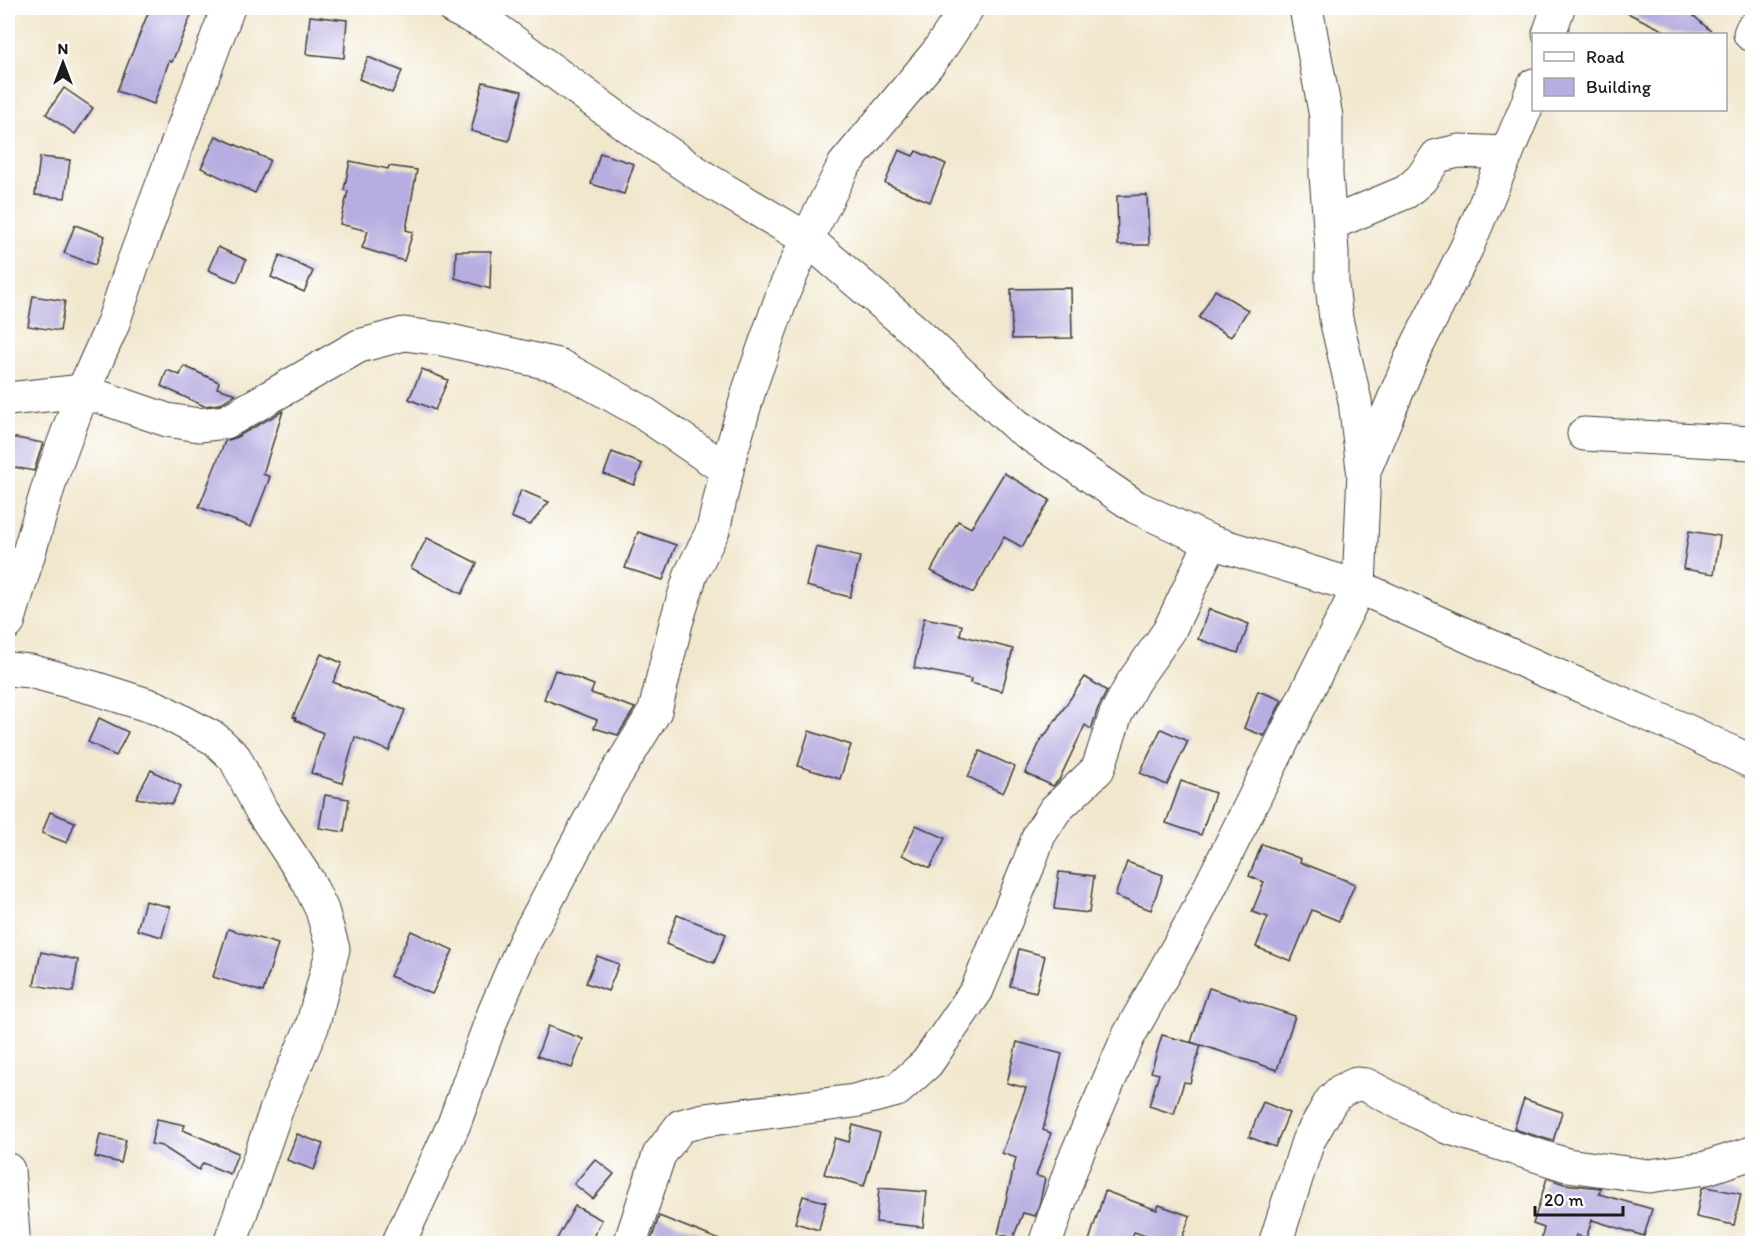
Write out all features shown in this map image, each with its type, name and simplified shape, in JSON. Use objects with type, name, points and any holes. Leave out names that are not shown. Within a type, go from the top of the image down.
[{"type":"street","points":[[8,623],[36,522],[83,391],[112,326],[135,255],[228,8]]},
{"type":"street","points":[[454,8],[496,29],[628,126],[687,166],[807,239],[915,331],[1016,424],[1136,507],[1211,542],[1359,587],[1539,668],[1687,731],[1752,762]]},
{"type":"street","points":[[398,1244],[454,1124],[494,1012],[525,941],[601,799],[655,711],[676,623],[691,574],[713,530],[750,387],[784,291],[807,239],[844,165],[937,53],[968,8]]},
{"type":"street","points":[[1045,1244],[1073,1163],[1128,1037],[1197,912],[1359,587],[1364,471],[1355,401],[1336,319],[1326,175],[1326,117],[1306,8]]},
{"type":"street","points":[[1549,33],[1558,8]]},
{"type":"street","points":[[1364,471],[1412,356],[1467,247],[1532,88]]},
{"type":"street","points":[[1330,224],[1406,192],[1421,179],[1437,156],[1459,151],[1507,153]]},
{"type":"street","points":[[8,399],[83,391],[167,420],[199,425],[226,422],[359,346],[404,334],[442,339],[558,365],[639,410],[727,470]]},
{"type":"street","points":[[1584,434],[1752,443]]},
{"type":"street","points":[[630,1244],[659,1155],[681,1126],[704,1120],[854,1101],[897,1090],[927,1063],[977,990],[1039,835],[1055,810],[1098,769],[1116,714],[1133,681],[1169,630],[1211,542]]},
{"type":"street","points":[[8,669],[41,674],[157,708],[215,739],[235,758],[261,810],[308,881],[322,910],[333,949],[312,1027],[279,1102],[230,1244]]},
{"type":"street","points":[[1275,1244],[1308,1141],[1331,1101],[1341,1091],[1356,1084],[1366,1085],[1447,1127],[1568,1165],[1649,1176],[1706,1168],[1752,1152]]},
{"type":"street","points":[[8,1170],[19,1237]]},
{"type":"building","points":[[150,8],[194,8],[172,62],[169,61],[154,104],[117,91]]},
{"type":"building","points":[[1617,8],[1685,8],[1713,33],[1669,33]]},
{"type":"building","points":[[310,16],[347,20],[344,58],[306,54]]},
{"type":"building","points":[[368,57],[402,71],[392,93],[359,79]]},
{"type":"building","points":[[483,82],[522,91],[509,141],[471,131]]},
{"type":"building","points":[[64,88],[93,108],[75,134],[46,114]]},
{"type":"building","points":[[216,136],[270,160],[255,193],[201,168]]},
{"type":"building","points":[[899,150],[913,156],[916,151],[946,164],[930,202],[885,183]]},
{"type":"building","points":[[600,153],[634,164],[624,194],[591,184]]},
{"type":"building","points":[[40,157],[70,160],[65,198],[35,195]]},
{"type":"building","points":[[350,161],[388,169],[389,166],[417,170],[406,230],[413,232],[404,261],[362,248],[368,231],[340,224],[348,191],[344,190]]},
{"type":"building","points":[[1147,195],[1149,245],[1118,245],[1117,196]]},
{"type":"building","points":[[75,225],[105,236],[95,265],[64,253]]},
{"type":"building","points":[[218,247],[246,260],[237,282],[208,270]]},
{"type":"building","points":[[456,251],[491,251],[490,289],[455,278]]},
{"type":"building","points":[[280,255],[313,271],[304,292],[271,277]]},
{"type":"building","points":[[1071,288],[1072,338],[1012,339],[1011,289]]},
{"type":"building","points":[[1215,290],[1248,310],[1231,337],[1199,318]]},
{"type":"building","points":[[33,296],[65,301],[60,331],[28,326]]},
{"type":"building","points":[[184,366],[219,382],[217,388],[236,394],[220,404],[204,406],[161,386],[167,370],[180,375]]},
{"type":"building","points":[[422,369],[448,380],[435,410],[409,399]]},
{"type":"building","points":[[283,411],[263,474],[270,477],[251,527],[199,507],[225,441],[235,438]]},
{"type":"building","points":[[11,437],[43,443],[34,471],[8,466]]},
{"type":"building","points":[[612,452],[642,464],[634,485],[604,474]]},
{"type":"building","points":[[1004,473],[1050,500],[1022,547],[1004,537],[973,593],[931,571],[958,521],[971,528]]},
{"type":"building","points":[[521,490],[549,502],[530,525],[511,517]]},
{"type":"building","points":[[1689,531],[1720,536],[1714,574],[1683,569]]},
{"type":"building","points":[[638,532],[676,545],[663,580],[625,568]]},
{"type":"building","points":[[427,538],[477,563],[462,594],[411,568]]},
{"type":"building","points":[[816,547],[860,557],[850,597],[806,586]]},
{"type":"building","points":[[1209,609],[1249,624],[1238,653],[1198,639]]},
{"type":"building","points":[[924,618],[962,625],[960,635],[1013,649],[1002,691],[970,683],[971,679],[914,668]]},
{"type":"building","points":[[321,654],[342,663],[333,682],[405,710],[389,751],[355,737],[342,783],[311,773],[323,733],[293,717]]},
{"type":"building","points":[[555,670],[594,685],[591,693],[635,708],[618,735],[594,728],[597,720],[544,699]]},
{"type":"building","points":[[1085,677],[1107,691],[1091,729],[1085,725],[1059,780],[1053,786],[1025,773],[1043,736]]},
{"type":"building","points":[[1258,691],[1282,700],[1264,736],[1244,728]]},
{"type":"building","points":[[99,718],[128,732],[116,756],[88,742]]},
{"type":"building","points":[[1161,729],[1188,741],[1167,785],[1140,773]]},
{"type":"building","points":[[809,731],[851,745],[840,779],[798,766]]},
{"type":"building","points":[[980,751],[1015,767],[1003,793],[968,777]]},
{"type":"building","points":[[151,770],[181,786],[172,804],[136,798]]},
{"type":"building","points":[[1181,781],[1215,793],[1201,835],[1166,823]]},
{"type":"building","points":[[325,795],[349,799],[344,832],[319,828]]},
{"type":"building","points":[[50,812],[75,822],[67,843],[42,833]]},
{"type":"building","points":[[916,825],[945,838],[930,868],[902,855]]},
{"type":"building","points":[[1262,844],[1355,884],[1339,921],[1312,910],[1291,961],[1256,947],[1268,917],[1252,912],[1264,882],[1249,876]]},
{"type":"building","points":[[1127,862],[1163,875],[1151,910],[1115,896]]},
{"type":"building","points":[[1059,872],[1094,876],[1089,913],[1054,909]]},
{"type":"building","points":[[145,901],[170,907],[162,937],[137,930]]},
{"type":"building","points":[[677,915],[726,934],[714,963],[666,944]]},
{"type":"building","points":[[228,929],[278,944],[263,992],[213,977]]},
{"type":"building","points":[[411,931],[453,950],[432,994],[390,976]]},
{"type":"building","points":[[1019,949],[1045,956],[1036,992],[1010,986]]},
{"type":"building","points":[[41,952],[78,960],[73,992],[34,985]]},
{"type":"building","points":[[597,956],[619,964],[608,991],[586,983]]},
{"type":"building","points":[[1209,988],[1295,1016],[1277,1070],[1201,1045],[1190,1083],[1184,1082],[1174,1114],[1149,1106],[1159,1074],[1151,1072],[1162,1035],[1200,1045],[1191,1042]]},
{"type":"building","points":[[548,1026],[583,1039],[572,1068],[537,1056]]},
{"type":"building","points":[[1017,1042],[1062,1054],[1043,1130],[1051,1133],[1036,1176],[1045,1178],[1040,1202],[1035,1216],[1023,1213],[1013,1238],[998,1234],[1016,1158],[1002,1153],[1026,1088],[1007,1083]]},
{"type":"building","points":[[1524,1099],[1562,1112],[1553,1141],[1514,1129]]},
{"type":"building","points":[[1263,1102],[1289,1113],[1275,1147],[1249,1137]]},
{"type":"building","points":[[157,1119],[185,1125],[183,1130],[238,1153],[230,1174],[203,1163],[199,1170],[162,1146],[151,1144]]},
{"type":"building","points":[[853,1125],[880,1133],[864,1186],[824,1174],[835,1138],[849,1142]]},
{"type":"building","points":[[100,1134],[126,1140],[121,1163],[95,1157]]},
{"type":"building","points":[[297,1134],[323,1144],[314,1170],[287,1160]]},
{"type":"building","points":[[595,1159],[614,1174],[593,1199],[574,1184]]},
{"type":"building","points":[[1547,1178],[1564,1184],[1601,1188],[1599,1194],[1652,1209],[1644,1236],[1592,1220],[1586,1238],[1576,1235],[1573,1244],[1540,1244],[1544,1228],[1533,1224]]},
{"type":"building","points":[[879,1188],[927,1192],[923,1227],[876,1222]]},
{"type":"building","points":[[1702,1188],[1741,1194],[1734,1225],[1696,1217]]},
{"type":"building","points":[[1105,1191],[1157,1210],[1159,1205],[1190,1216],[1180,1244],[1169,1244],[1134,1232],[1130,1244],[1088,1244]]},
{"type":"building","points":[[803,1196],[826,1202],[819,1230],[795,1223]]},
{"type":"building","points":[[575,1206],[602,1220],[589,1244],[554,1244]]},
{"type":"building","points":[[659,1216],[725,1242],[725,1244],[650,1244]]}]
